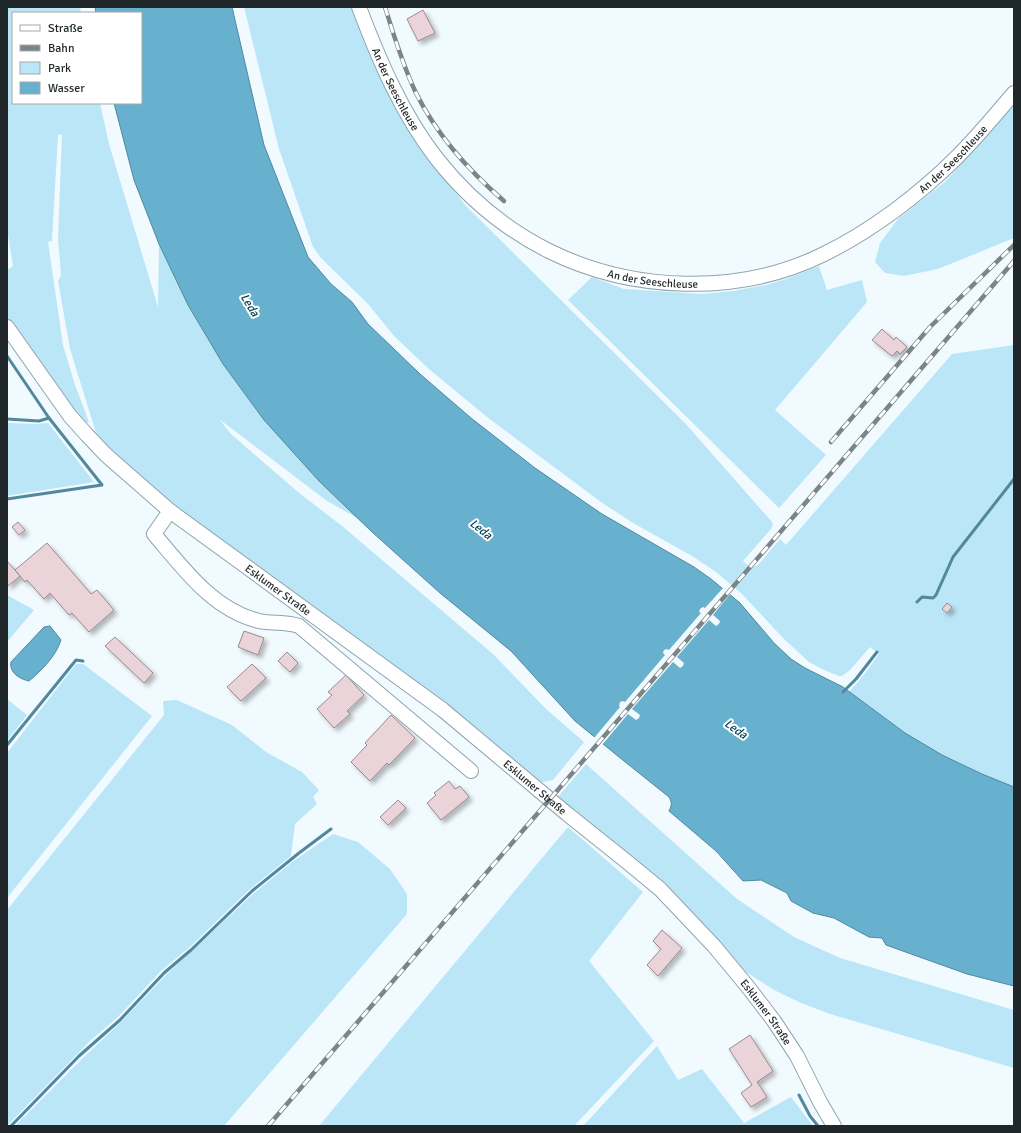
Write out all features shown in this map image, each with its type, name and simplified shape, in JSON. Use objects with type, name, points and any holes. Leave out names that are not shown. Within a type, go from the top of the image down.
[{"type":"street","name":"An der Seeschleuse","points":[[359,7],[393,88],[418,132],[437,159],[469,194],[503,223],[549,251],[587,267],[632,279],[701,283],[731,281],[783,271],[823,254],[858,235],[889,214],[924,186],[956,158],[1014,93]]},
{"type":"street","name":"Esklumer Straße","points":[[7,327],[70,416],[106,455],[170,511],[443,710],[660,889],[714,946],[748,986],[774,1021],[797,1056],[834,1126]]},
{"type":"street","name":"Esklumer Straße","points":[[170,511],[154,534],[205,590],[230,609],[246,617],[260,621],[293,624],[299,626],[471,771]]},
{"type":"green space","points":[[7,7],[80,7],[81,12],[12,12],[12,104],[100,104],[109,144],[158,307],[159,244],[188,305],[223,364],[264,420],[319,481],[359,519],[327,501],[219,419],[231,434],[298,492],[342,526],[493,654],[546,709],[584,742],[553,780],[539,783],[478,729],[436,696],[158,493],[97,436],[70,349],[58,281],[61,275],[58,239],[62,134],[58,135],[52,241],[48,242],[63,345],[75,385],[89,422],[85,423],[44,373],[7,318],[7,270],[13,266],[7,229]]},
{"type":"green space","points":[[244,7],[359,7],[441,173],[465,205],[685,423],[772,522],[773,525],[771,529],[743,561],[751,568],[758,565],[780,539],[786,545],[952,354],[1014,345],[1014,803],[838,701],[855,685],[879,654],[870,647],[850,670],[842,676],[824,670],[809,662],[783,638],[742,594],[716,572],[692,556],[633,523],[601,502],[487,417],[429,369],[395,337],[368,304],[321,258],[313,247],[279,149]]},
{"type":"green space","points":[[1014,104],[1014,238],[938,269],[904,276],[885,273],[875,262],[880,243],[898,219],[945,182]]},
{"type":"green space","points":[[819,266],[827,290],[862,280],[867,302],[775,410],[826,455],[779,508],[568,300],[592,277],[624,289],[702,294],[733,291],[766,285]]},
{"type":"green space","points":[[7,423],[48,423],[94,482],[7,496]]},
{"type":"green space","points":[[7,595],[34,610],[7,642]]},
{"type":"green space","points":[[76,664],[83,664],[152,716],[7,898],[7,753]]},
{"type":"green space","points":[[7,699],[27,715],[7,741]]},
{"type":"green space","points":[[177,700],[232,725],[266,752],[302,772],[319,790],[313,797],[317,804],[295,824],[291,856],[250,889],[190,947],[161,971],[117,1018],[91,1040],[7,1126],[7,910],[164,715],[163,701]]},
{"type":"green space","points":[[586,764],[737,899],[794,937],[840,958],[1014,1010],[1014,1068],[830,1014],[801,1003],[774,990],[743,970],[557,798]]},
{"type":"green space","points":[[568,827],[643,892],[589,961],[654,1041],[574,1126],[319,1126]]},
{"type":"green space","points":[[333,834],[358,842],[390,869],[407,894],[407,914],[224,1126],[15,1126],[119,1024],[166,975],[253,894],[292,862]]},
{"type":"green space","points":[[657,1046],[678,1080],[702,1069],[744,1123],[791,1097],[813,1126],[583,1126]]},
{"type":"water","name":"Leda","points":[[95,7],[232,7],[264,145],[308,257],[331,284],[352,302],[368,324],[420,374],[471,418],[535,468],[602,514],[694,567],[711,579],[740,603],[774,643],[791,659],[805,668],[843,687],[905,733],[942,755],[1014,787],[1014,986],[967,974],[886,945],[882,938],[869,937],[834,918],[813,913],[791,901],[787,893],[761,880],[743,881],[716,851],[669,811],[671,807],[671,800],[669,797],[575,721],[511,651],[440,593],[372,532],[319,481],[264,420],[223,364],[188,305],[159,244],[134,180],[114,104],[142,104],[142,12],[96,12]]},
{"type":"water","points":[[50,626],[61,640],[56,652],[44,667],[29,681],[22,679],[13,672],[11,662],[44,627]]},
{"type":"pier","points":[[724,587],[731,593],[713,615],[720,621],[719,624],[716,626],[709,620],[677,657],[684,663],[683,666],[680,668],[673,662],[632,709],[640,715],[639,718],[636,720],[628,714],[602,745],[594,738],[620,707],[620,702],[625,702],[665,655],[663,653],[664,650],[669,650],[701,613],[699,612],[700,609],[703,607],[705,608]]},
{"type":"building","points":[[423,10],[435,33],[418,41],[407,19]]},
{"type":"building","points":[[882,329],[894,340],[896,337],[907,347],[900,354],[897,351],[892,356],[872,340]]},
{"type":"building","points":[[18,522],[25,530],[19,535],[12,527]]},
{"type":"building","points":[[47,543],[91,594],[97,590],[114,610],[89,632],[72,613],[69,615],[50,593],[44,599],[27,580],[25,582],[15,570]]},
{"type":"building","points":[[7,561],[20,576],[8,586],[7,585]]},
{"type":"building","points":[[947,603],[952,607],[947,613],[942,609]]},
{"type":"building","points":[[244,631],[264,638],[258,655],[238,647]]},
{"type":"building","points":[[115,637],[153,673],[144,683],[105,646]]},
{"type":"building","points":[[287,652],[298,663],[290,672],[278,661]]},
{"type":"building","points":[[252,664],[266,678],[241,701],[227,687]]},
{"type":"building","points":[[346,675],[364,695],[347,711],[350,714],[334,728],[317,709],[332,695],[328,692]]},
{"type":"building","points":[[391,715],[415,738],[389,765],[387,763],[370,781],[351,762],[367,745],[365,743]]},
{"type":"building","points":[[449,781],[455,789],[460,786],[469,797],[441,820],[427,803],[436,795],[434,793]]},
{"type":"building","points":[[398,800],[406,808],[388,825],[380,817]]},
{"type":"building","points":[[662,930],[682,948],[658,976],[647,965],[661,949],[653,941]]},
{"type":"building","points":[[750,1035],[773,1071],[757,1082],[767,1097],[751,1107],[741,1093],[752,1085],[729,1049]]},
{"type":"waterway","points":[[7,356],[49,418],[102,485],[7,499]]},
{"type":"waterway","points":[[7,419],[39,421],[49,418]]},
{"type":"waterway","points":[[917,602],[922,597],[933,598],[936,595],[953,557],[1014,479]]},
{"type":"waterway","points":[[843,692],[856,679],[877,652]]},
{"type":"waterway","points":[[7,745],[76,660],[83,661]]},
{"type":"waterway","points":[[11,1126],[79,1056],[120,1020],[164,973],[191,950],[252,891],[331,829]]},
{"type":"waterway","points":[[799,1095],[810,1116],[818,1126]]},
{"type":"railway","points":[[385,7],[407,72],[424,108],[444,138],[466,165],[504,201]]},
{"type":"railway","points":[[831,442],[930,327],[1014,245]]},
{"type":"railway","points":[[268,1126],[1014,261]]}]
